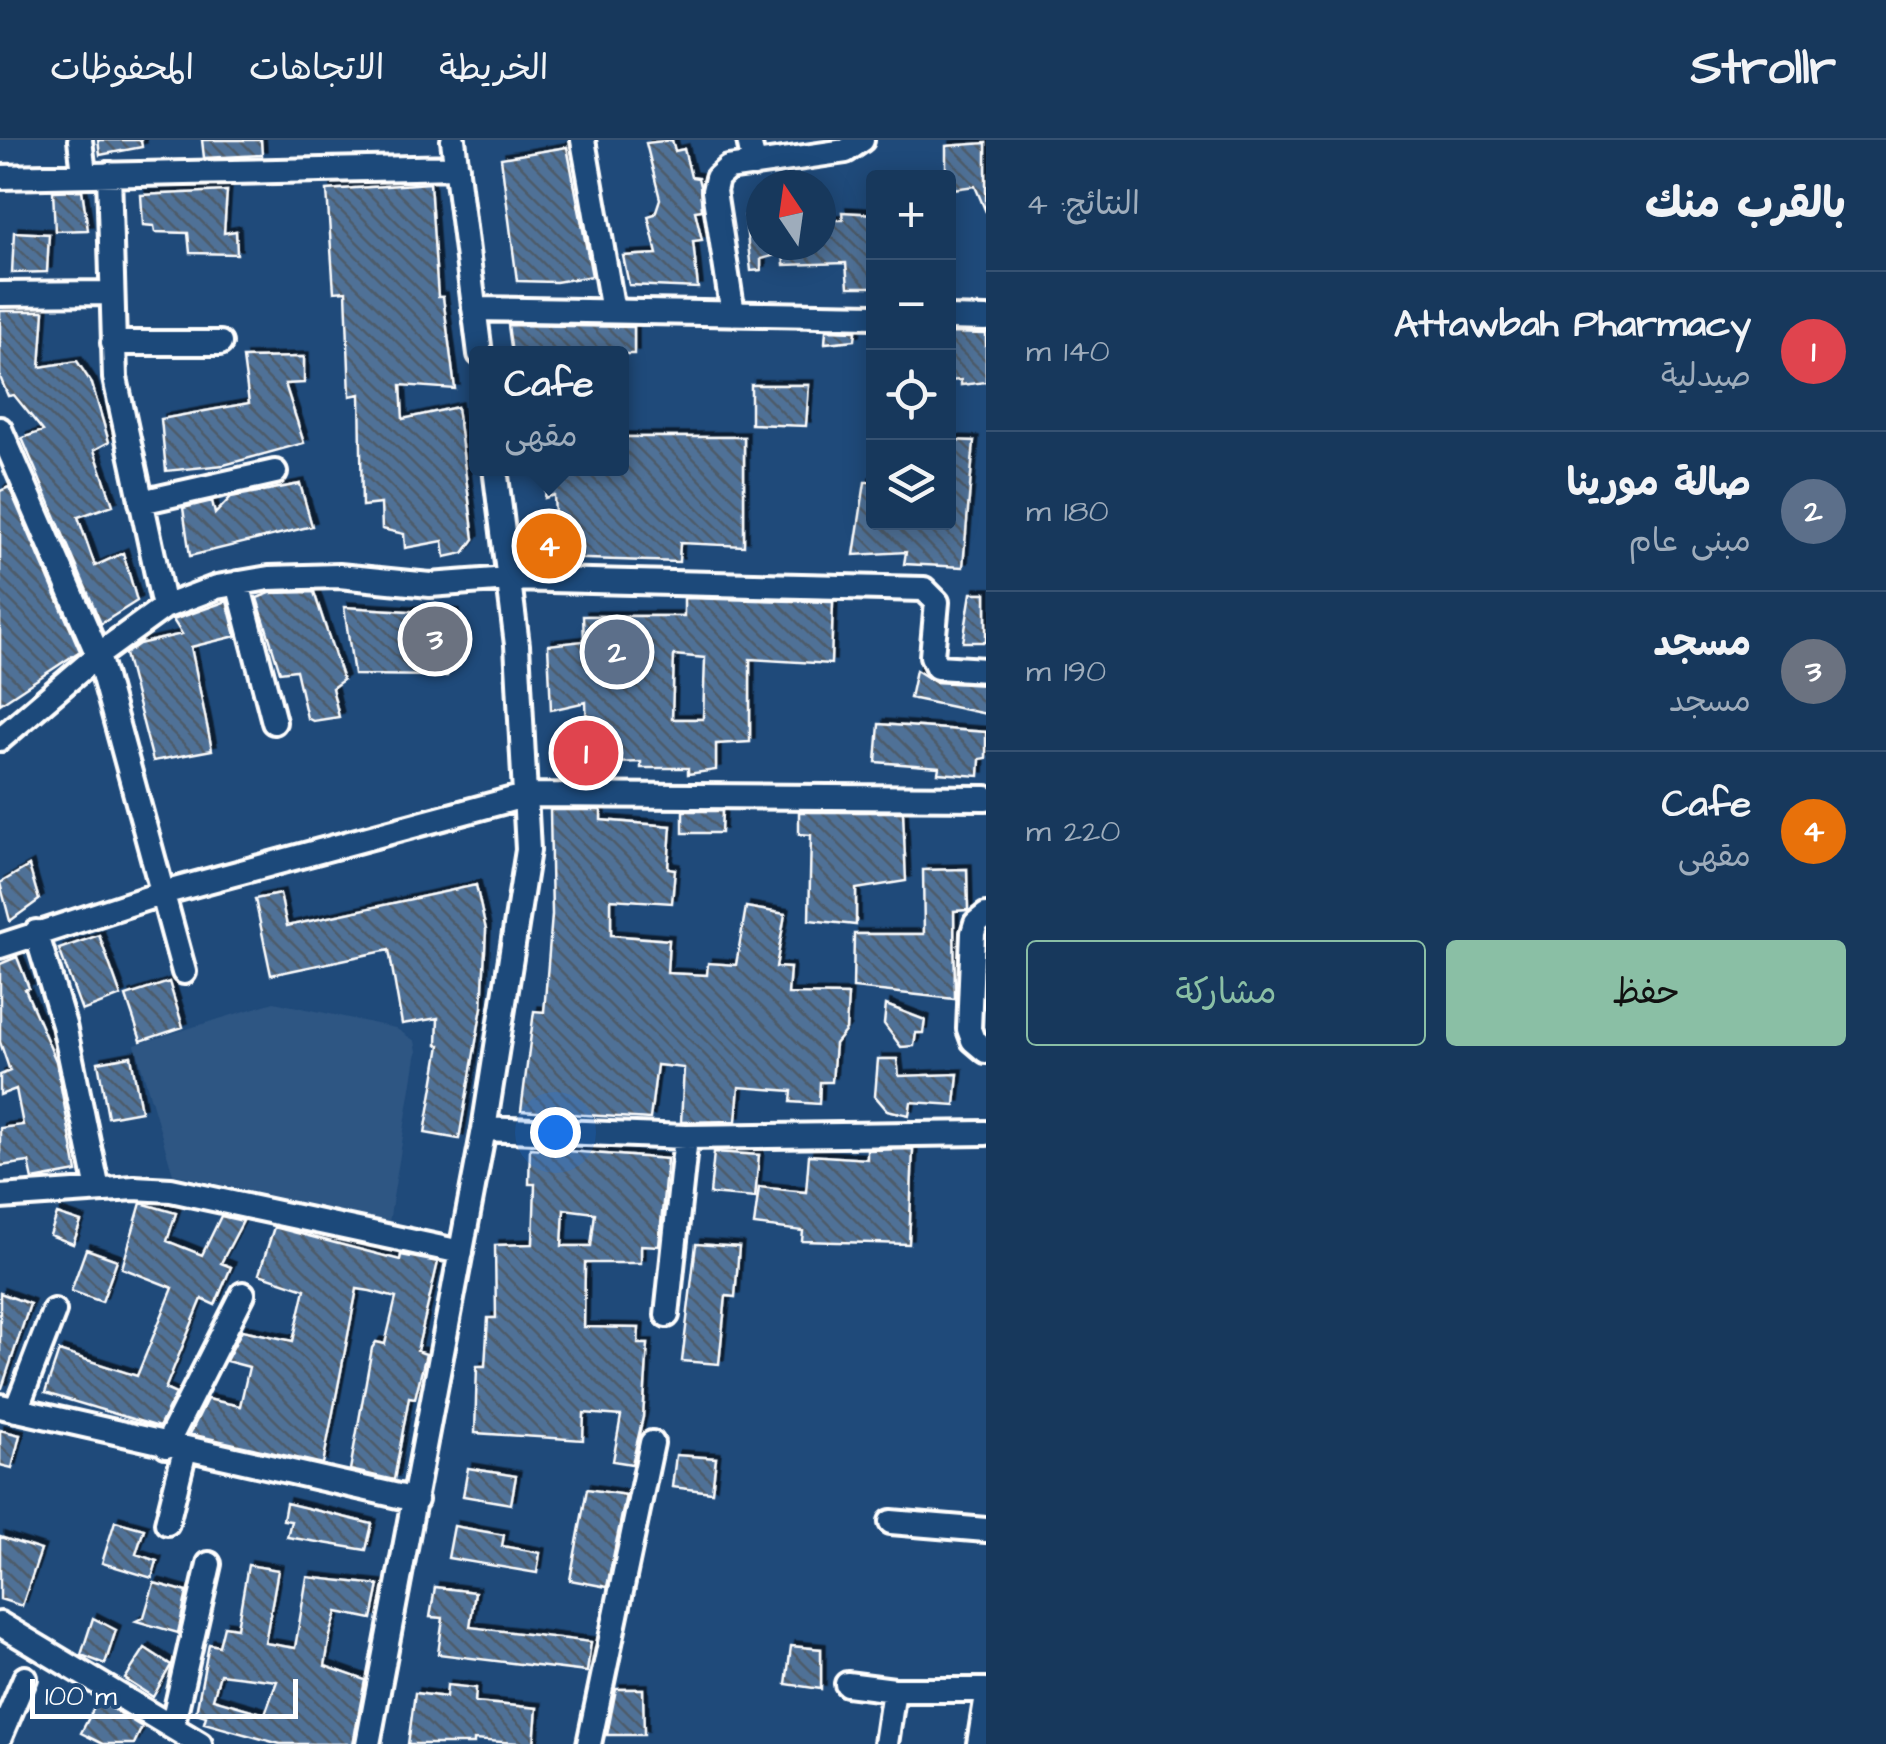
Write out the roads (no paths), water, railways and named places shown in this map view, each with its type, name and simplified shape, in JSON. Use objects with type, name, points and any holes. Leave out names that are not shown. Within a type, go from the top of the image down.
[{"type":"street","points":[[80,140],[84,174]]},
{"type":"street","points":[[454,140],[479,346]]},
{"type":"street","points":[[582,140],[614,312]]},
{"type":"street","points":[[749,140],[754,165]]},
{"type":"street","points":[[733,314],[715,184],[728,168],[846,152],[862,140]]},
{"type":"street","points":[[0,177],[457,168]]},
{"type":"street","points":[[109,174],[110,294],[120,404],[164,607]]},
{"type":"street","points":[[0,294],[110,294]]},
{"type":"street","points":[[474,308],[866,316]]},
{"type":"street","points":[[956,318],[986,318]]},
{"type":"street","points":[[113,343],[220,343]]},
{"type":"street","points":[[0,429],[98,655],[184,972]]},
{"type":"street","points":[[141,502],[275,472]]},
{"type":"street","points":[[368,1744],[484,1129],[528,850],[528,794],[510,579],[496,476]]},
{"type":"street","points":[[0,739],[98,655],[164,607],[238,583],[300,575],[430,585],[510,579],[924,589],[937,602],[932,656],[937,668],[986,670]]},
{"type":"street","points":[[238,583],[274,722]]},
{"type":"street","points":[[0,946],[163,893],[528,794],[986,798]]},
{"type":"street","points":[[986,915],[976,923],[974,933],[969,1028],[973,1040],[986,1050]]},
{"type":"street","points":[[36,932],[82,1096],[98,1190]]},
{"type":"street","points":[[484,1129],[686,1137],[986,1132]]},
{"type":"street","points":[[667,1315],[686,1137]]},
{"type":"street","points":[[0,1196],[134,1188],[215,1196],[461,1252]]},
{"type":"street","points":[[167,1523],[176,1448],[243,1294]]},
{"type":"street","points":[[54,1312],[8,1408],[416,1500]]},
{"type":"street","points":[[589,1744],[652,1443]]},
{"type":"street","points":[[892,1522],[986,1530]]},
{"type":"street","points":[[172,1727],[209,1564]]},
{"type":"street","points":[[0,1624],[200,1744]]},
{"type":"street","points":[[0,1738],[25,1678]]},
{"type":"street","points":[[847,1684],[894,1690],[986,1690]]},
{"type":"street","points":[[886,1744],[894,1690]]},
{"type":"street","points":[[979,1744],[986,1700]]},
{"type":"place","name":"Cafe","points":[[549,546]]},
{"type":"place","name":"مسجد","points":[[435,639]]},
{"type":"place","name":"صالة مورينا","points":[[617,652]]},
{"type":"place","name":"Attawbah Pharmacy","points":[[586,753]]}]
